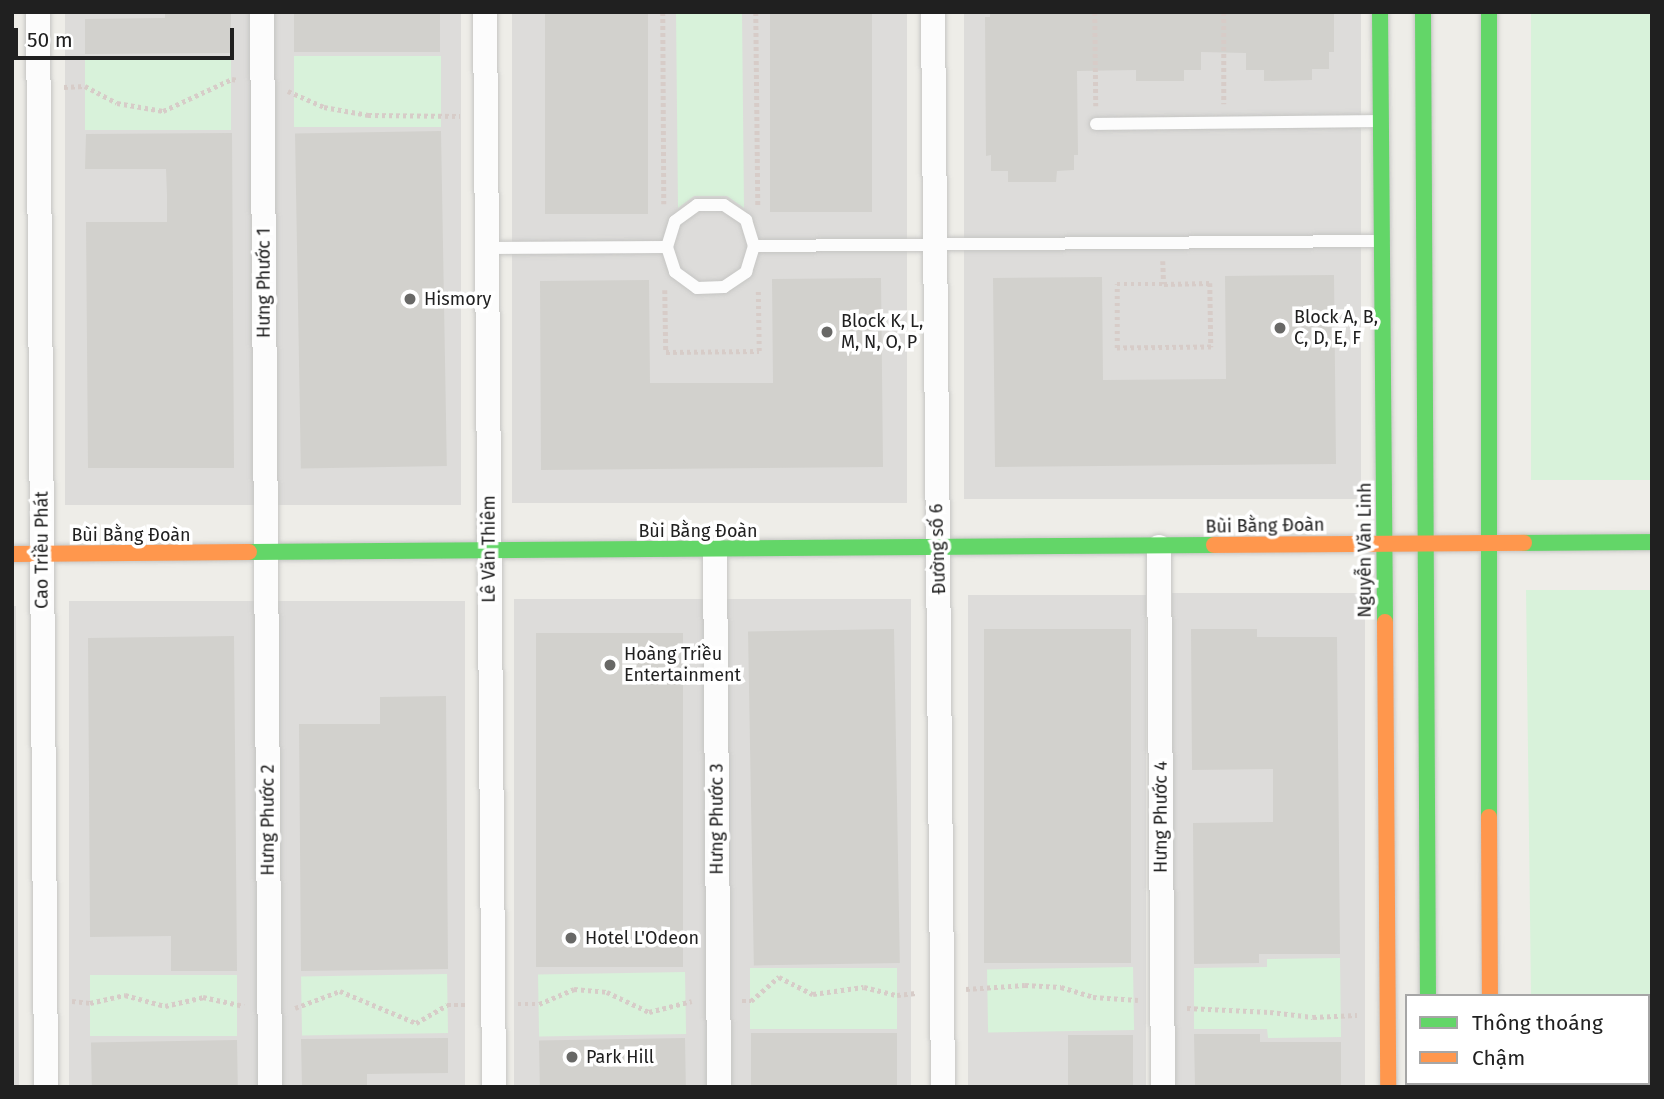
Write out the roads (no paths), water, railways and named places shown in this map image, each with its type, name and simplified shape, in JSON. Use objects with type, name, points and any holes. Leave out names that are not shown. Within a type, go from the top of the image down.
[{"type":"main road","name":"Nguyễn Văn Linh","points":[[1380,12],[1388,1087]]},
{"type":"main road","points":[[1423,12],[1429,994]]},
{"type":"main road","points":[[1489,12],[1490,994]]},
{"type":"main road","points":[[1381,96],[1424,96]]},
{"type":"main road","name":"Bùi Bằng Đoàn","points":[[12,554],[715,551],[1652,542]]},
{"type":"street","name":"Cao Triều Phát","points":[[38,12],[46,1087]]},
{"type":"street","name":"Hưng Phước 1","points":[[262,12],[266,553]]},
{"type":"street","name":"Lê Văn Thiêm","points":[[485,12],[494,1087]]},
{"type":"street","name":"Đường số 6","points":[[933,12],[943,1087]]},
{"type":"street","name":"Hưng Phước 4","points":[[1158,547],[1163,1087]]},
{"type":"street","name":"Hưng Phước 3","points":[[715,551],[719,1087]]},
{"type":"street","name":"Hưng Phước 2","points":[[266,553],[270,1087]]},
{"type":"lane","points":[[1096,124],[1381,121]]},
{"type":"lane","points":[[697,205],[724,205],[746,220],[754,246],[746,272],[724,288],[697,288],[675,272],[667,247],[675,221],[697,205]]},
{"type":"lane","points":[[754,246],[1382,241]]},
{"type":"lane","points":[[487,248],[667,247]]},
{"type":"place","name":"Hismory","points":[[410,299]]},
{"type":"place","name":"Block A, B, C, D, E, F","points":[[1280,328]]},
{"type":"place","name":"Block K, L, M, N, O, P","points":[[827,332]]},
{"type":"place","name":"Hoàng Triều Entertainment","points":[[610,665]]},
{"type":"place","name":"Hotel L'Odeon","points":[[571,938]]},
{"type":"place","name":"Park Hill","points":[[572,1057]]}]
